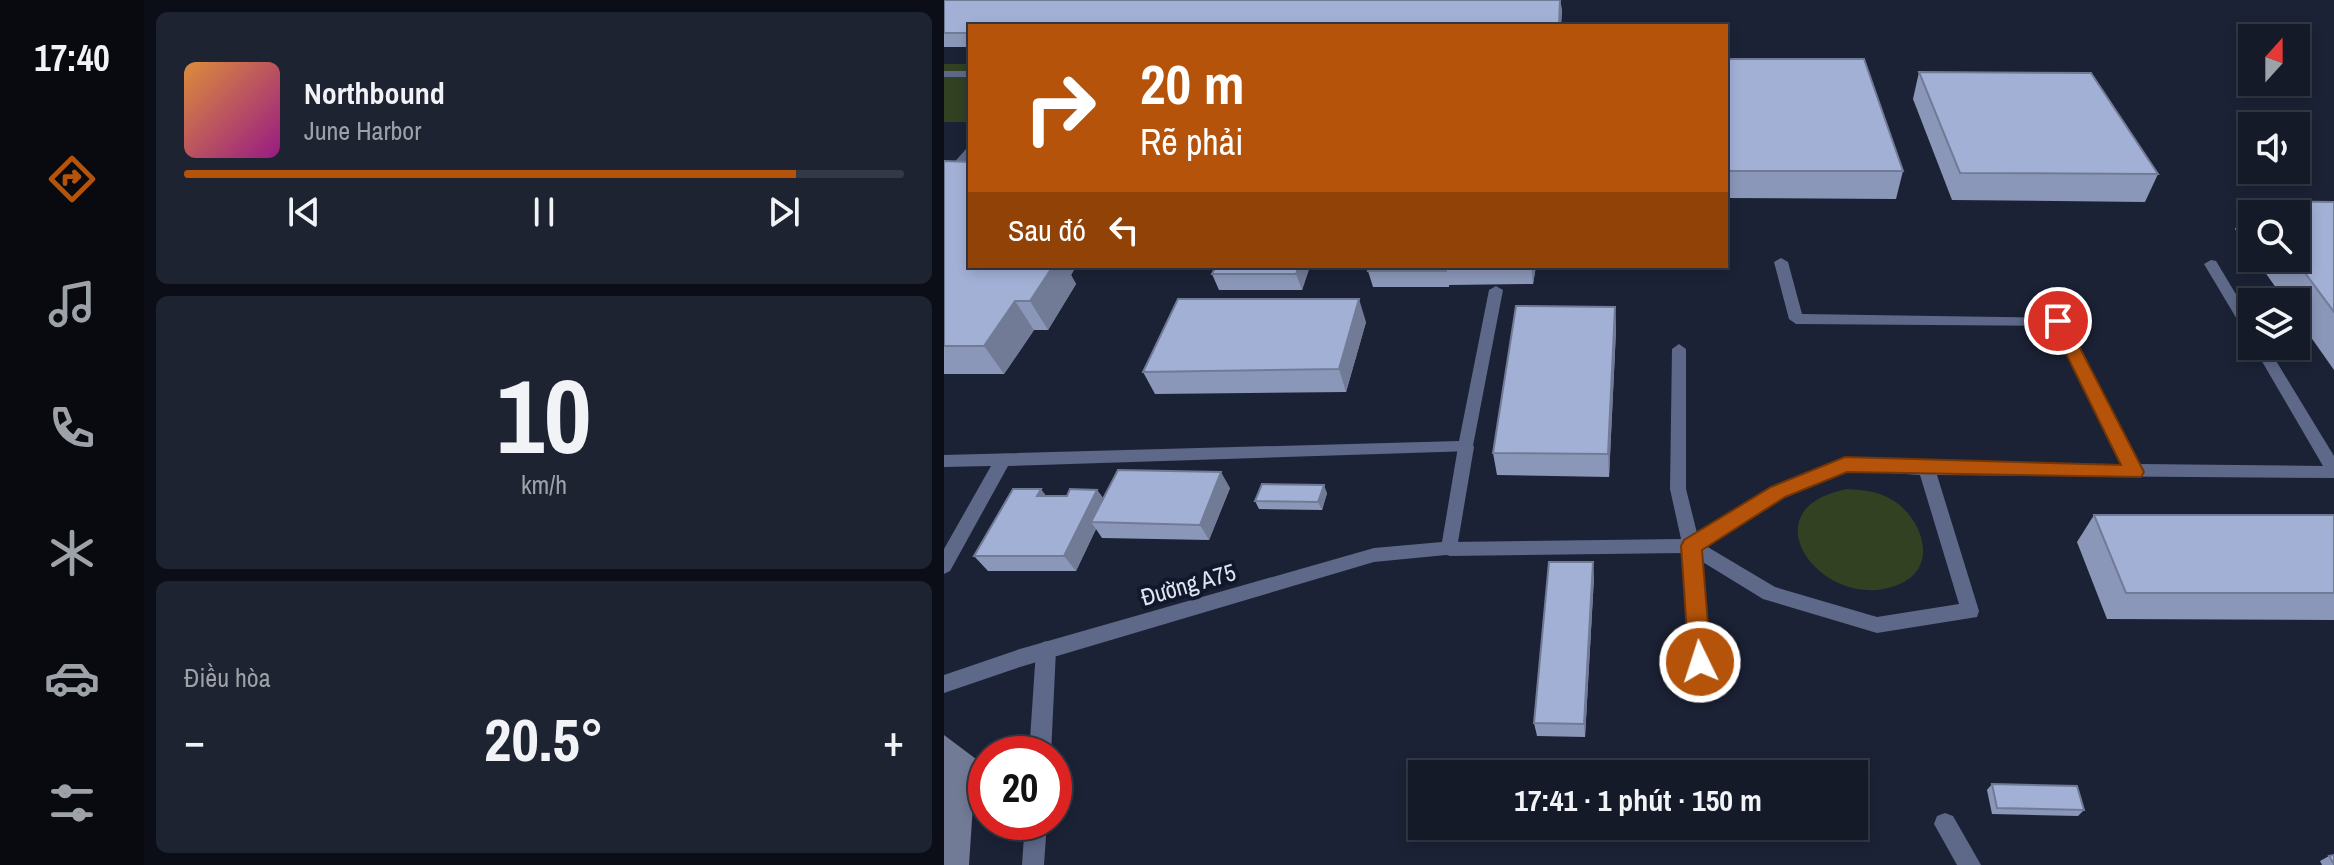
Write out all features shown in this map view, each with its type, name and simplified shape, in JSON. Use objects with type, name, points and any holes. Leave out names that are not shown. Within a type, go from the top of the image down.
[{"type":"street","points":[[944,74],[968,74]]},
{"type":"street","points":[[944,182],[968,153]]},
{"type":"street","points":[[1781,262],[1796,319],[2058,321],[2135,472]]},
{"type":"street","points":[[2211,264],[2238,309]]},
{"type":"street","points":[[1450,549],[1496,290]]},
{"type":"street","points":[[1679,349],[1678,489],[1691,546],[1700,662]]},
{"type":"street","points":[[2268,360],[2334,471]]},
{"type":"street","points":[[944,461],[1466,447]]},
{"type":"street","points":[[944,566],[1003,460]]},
{"type":"street","points":[[1691,546],[1778,492],[1845,464],[1927,469],[2135,472],[2334,471]]},
{"type":"street","points":[[1691,546],[1770,593],[1877,625],[1970,611],[1927,469]]},
{"type":"street","name":"Đường A75","points":[[944,684],[1046,650],[1374,555],[1450,549],[1691,546]]},
{"type":"street","points":[[1041,736],[1046,650]]},
{"type":"street","points":[[1945,824],[1970,865]]},
{"type":"street","points":[[1033,865],[1035,840]]},
{"type":"green space","points":[[944,64],[968,64],[968,122],[944,122]]},
{"type":"green space","points":[[1847,489],[1869,491],[1889,498],[1911,517],[1922,543],[1923,556],[1919,568],[1910,578],[1895,586],[1867,590],[1842,584],[1820,572],[1805,554],[1798,535],[1801,516],[1817,500]]},
{"type":"building","points":[[944,0],[1560,0],[1559,24],[968,24],[968,33],[944,33]]},
{"type":"building","points":[[1728,59],[1864,59],[1903,171],[1728,171]]},
{"type":"building","points":[[1919,72],[2091,73],[2158,174],[1960,173]]},
{"type":"building","points":[[944,161],[968,162],[968,268],[1052,268],[1030,301],[1015,301],[984,346],[944,346]]},
{"type":"building","points":[[2310,202],[2334,202],[2334,312],[2304,272],[2310,272]]},
{"type":"building","points":[[1215,268],[1298,268],[1296,274],[1212,274]]},
{"type":"building","points":[[1369,268],[1445,268],[1446,271],[1368,271]]},
{"type":"building","points":[[1178,299],[1359,299],[1339,369],[1143,372]]},
{"type":"building","points":[[1516,306],[1615,307],[1608,454],[1493,453]]},
{"type":"building","points":[[1118,470],[1221,472],[1200,525],[1091,522]]},
{"type":"building","points":[[1262,484],[1324,485],[1318,502],[1255,501]]},
{"type":"building","points":[[1013,489],[1041,489],[1037,496],[1067,496],[1070,489],[1097,490],[1064,556],[974,556]]},
{"type":"building","points":[[2094,515],[2334,515],[2334,593],[2126,593]]},
{"type":"building","points":[[1549,562],[1593,562],[1584,724],[1534,723]]},
{"type":"building","points":[[1992,784],[2077,786],[2084,810],[1997,808]]},
{"type":"route","points":[[1700,662],[1691,546],[1778,492],[1845,464],[1927,469],[2135,472],[2058,321]]}]
